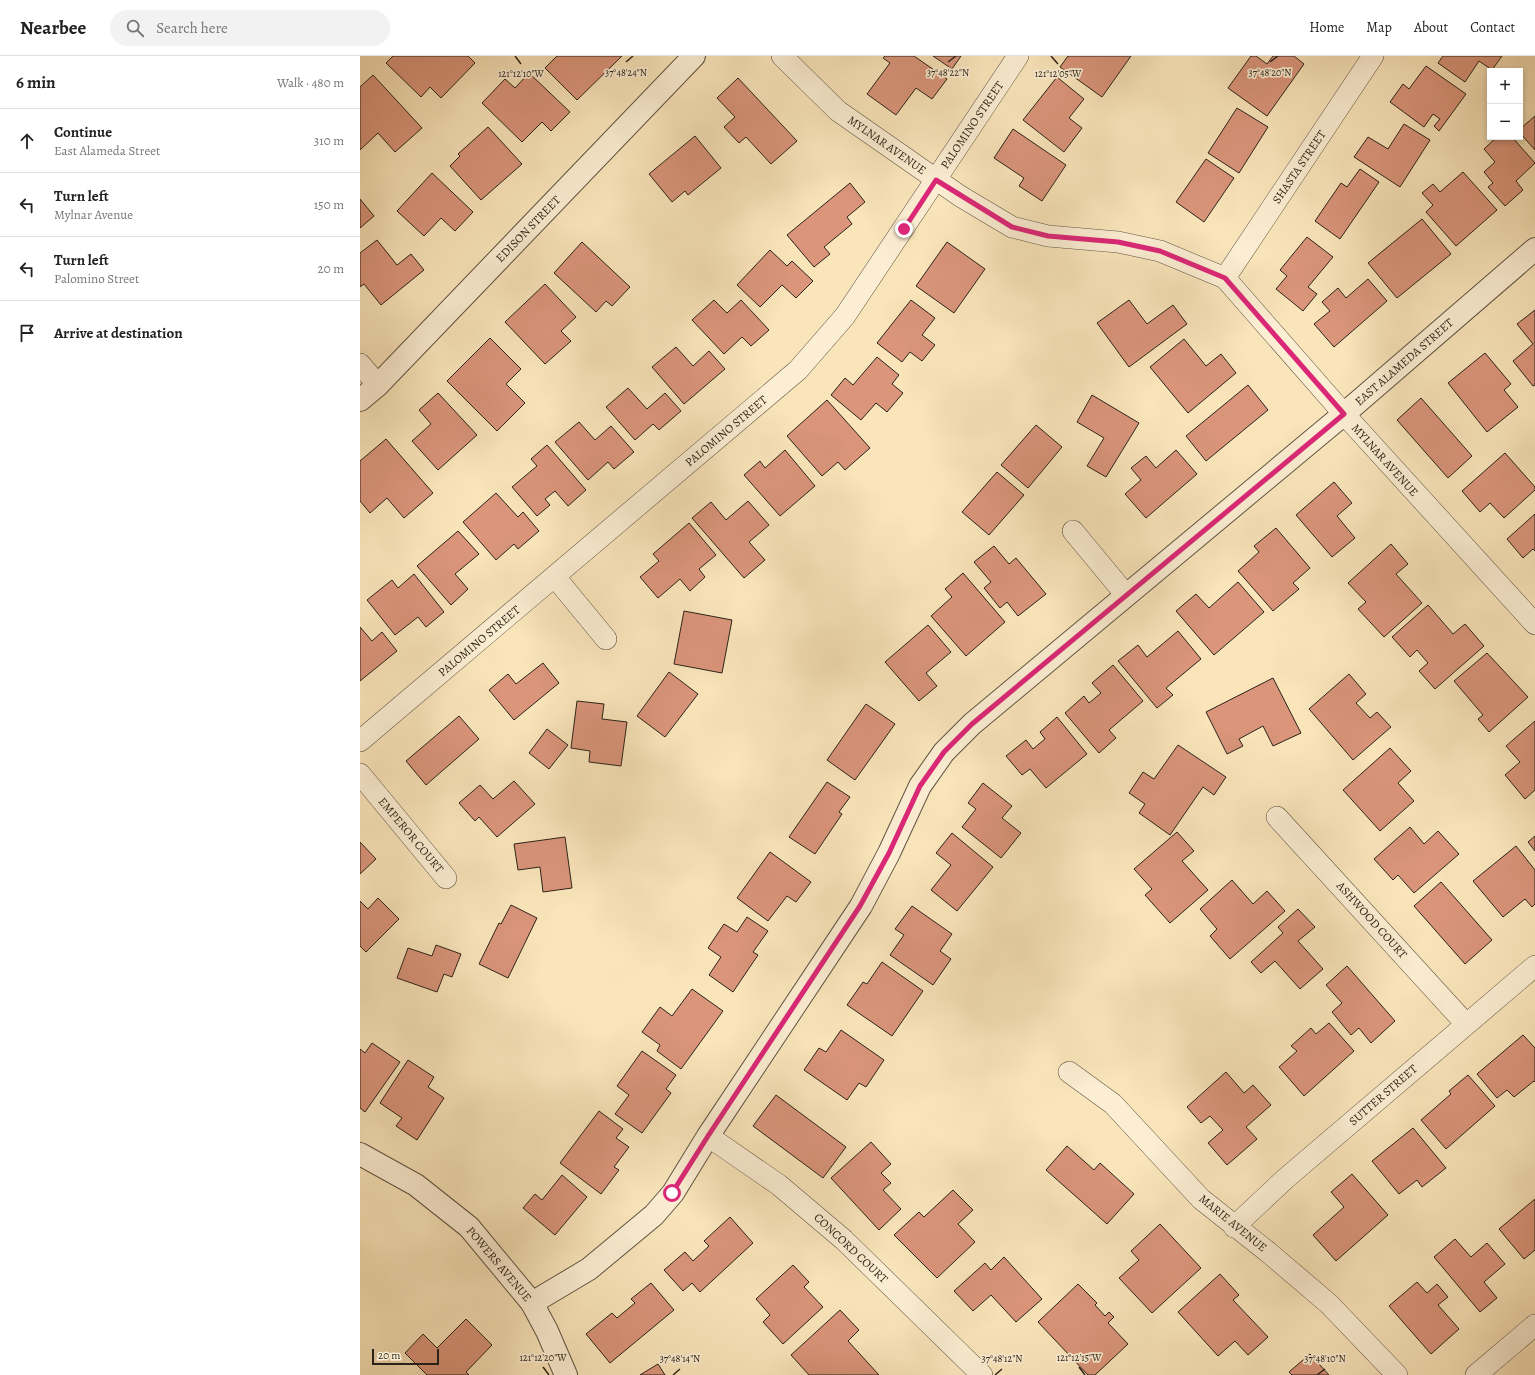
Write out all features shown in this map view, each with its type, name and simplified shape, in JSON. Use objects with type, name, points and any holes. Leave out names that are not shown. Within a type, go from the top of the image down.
[{"type":"street","name":"EDISON STREET","points":[[360,400],[378,385],[694,56]]},
{"type":"street","name":"MYLNAR AVENUE","points":[[782,56],[838,111],[936,180],[1012,227],[1048,236],[1118,242],[1160,251],[1225,278],[1344,414],[1535,624]]},
{"type":"street","name":"PALOMINO STREET","points":[[360,741],[798,370],[845,316],[1018,56]]},
{"type":"street","name":"SHASTA STREET","points":[[1225,278],[1373,56]]},
{"type":"street","name":"EAST ALAMEDA STREET","points":[[532,1303],[589,1269],[654,1216],[672,1193],[860,906],[889,853],[920,786],[944,752],[972,724],[1344,414],[1535,249]]},
{"type":"street","points":[[360,364],[378,385]]},
{"type":"street","points":[[1073,531],[1126,595]]},
{"type":"street","points":[[555,577],[606,639]]},
{"type":"street","name":"EMPEROR COURT","points":[[360,774],[446,878]]},
{"type":"street","name":"ASHWOOD COURT","points":[[1277,817],[1466,1024]]},
{"type":"street","name":"SUTTER STREET","points":[[1234,1227],[1285,1179],[1535,966]]},
{"type":"street","name":"MARIE AVENUE","points":[[1069,1072],[1113,1104],[1201,1200],[1268,1252],[1329,1304],[1397,1375]]},
{"type":"street","name":"CONCORD COURT","points":[[708,1136],[779,1185],[844,1240],[982,1375]]},
{"type":"street","name":"POWERS AVENUE","points":[[360,1154],[416,1185],[469,1227],[532,1303],[547,1331],[566,1375]]},
{"type":"street","points":[[1476,1375],[1535,1325]]},
{"type":"building","points":[[393,56],[468,56],[475,63],[441,98],[430,87],[421,97],[386,63]]},
{"type":"building","points":[[557,56],[622,56],[577,100],[545,68]]},
{"type":"building","points":[[885,56],[914,56],[947,79],[932,99],[916,88],[896,115],[867,94],[890,63],[883,58]]},
{"type":"building","points":[[933,56],[961,56],[952,69]]},
{"type":"building","points":[[1068,56],[1131,56],[1102,97],[1060,67]]},
{"type":"building","points":[[1251,56],[1256,56],[1267,64],[1273,56],[1294,56],[1304,64],[1267,116],[1228,88]]},
{"type":"building","points":[[1443,56],[1502,56],[1493,68],[1489,68],[1479,61],[1465,82],[1438,63]]},
{"type":"building","points":[[1426,66],[1466,94],[1439,131],[1434,126],[1440,119],[1433,114],[1424,127],[1390,102],[1403,84],[1409,89]]},
{"type":"building","points":[[529,73],[570,112],[551,131],[542,122],[522,142],[482,103],[505,79],[515,88]]},
{"type":"building","points":[[373,75],[422,128],[395,152],[378,133],[360,150],[360,87]]},
{"type":"building","points":[[1057,77],[1084,99],[1069,118],[1082,128],[1064,152],[1023,120]]},
{"type":"building","points":[[738,78],[797,141],[771,164],[746,137],[739,143],[724,127],[735,117],[717,98]]},
{"type":"building","points":[[1237,108],[1268,127],[1239,173],[1208,153]]},
{"type":"building","points":[[1535,116],[1535,150],[1523,136],[1523,126]]},
{"type":"building","points":[[1404,124],[1430,140],[1400,187],[1354,157],[1368,137],[1388,149]]},
{"type":"building","points":[[488,127],[522,164],[481,200],[450,166],[460,156],[458,154]]},
{"type":"building","points":[[1013,129],[1066,165],[1042,201],[1019,186],[1024,178],[994,158]]},
{"type":"building","points":[[695,136],[721,168],[688,195],[685,191],[672,202],[649,174]]},
{"type":"building","points":[[1494,140],[1515,140],[1535,163],[1516,181],[1523,190],[1505,206],[1488,187],[1493,183],[1484,172],[1495,162],[1484,149]]},
{"type":"building","points":[[1206,159],[1234,178],[1204,222],[1176,202]]},
{"type":"building","points":[[1360,169],[1379,182],[1340,239],[1315,221],[1341,183],[1347,187]]},
{"type":"building","points":[[1463,172],[1497,210],[1456,246],[1426,212],[1433,205],[1422,193],[1433,184],[1440,192]]},
{"type":"building","points":[[432,173],[473,212],[455,231],[441,218],[424,236],[397,211]]},
{"type":"building","points":[[850,183],[865,202],[847,217],[852,224],[824,247],[830,254],[814,267],[787,235]]},
{"type":"building","points":[[360,199],[374,216],[360,228]]},
{"type":"building","points":[[1422,219],[1451,254],[1397,298],[1368,263]]},
{"type":"building","points":[[1307,237],[1333,257],[1308,287],[1317,294],[1303,311],[1276,289],[1287,276],[1280,270]]},
{"type":"building","points":[[377,240],[397,265],[411,254],[424,270],[381,305],[364,284],[360,287],[360,253]]},
{"type":"building","points":[[582,242],[630,287],[612,306],[606,301],[596,312],[554,273]]},
{"type":"building","points":[[947,242],[985,269],[954,313],[916,286]]},
{"type":"building","points":[[770,250],[787,266],[792,261],[813,281],[796,298],[782,285],[760,307],[737,285]]},
{"type":"building","points":[[1368,279],[1387,301],[1334,347],[1314,324],[1330,311],[1322,302],[1338,288],[1346,298]]},
{"type":"building","points":[[545,284],[576,317],[561,331],[571,341],[545,364],[505,322]]},
{"type":"building","points":[[714,300],[727,313],[741,300],[769,330],[751,346],[742,337],[724,354],[692,320]]},
{"type":"building","points":[[911,300],[935,318],[922,335],[935,345],[922,361],[910,352],[902,362],[877,343]]},
{"type":"building","points":[[1129,300],[1147,324],[1173,305],[1187,324],[1129,367],[1097,323]]},
{"type":"building","points":[[1535,310],[1535,385],[1533,386],[1513,361],[1533,344],[1517,324]]},
{"type":"building","points":[[490,338],[521,369],[506,384],[525,403],[497,431],[447,381]]},
{"type":"building","points":[[1184,339],[1206,366],[1221,354],[1236,373],[1188,413],[1150,367]]},
{"type":"building","points":[[676,347],[693,366],[709,351],[725,369],[684,404],[652,367]]},
{"type":"building","points":[[1485,353],[1511,384],[1504,390],[1518,407],[1487,432],[1448,383]]},
{"type":"building","points":[[877,357],[899,375],[892,384],[903,393],[887,412],[876,403],[861,420],[831,395],[845,378],[853,385]]},
{"type":"building","points":[[1248,385],[1268,410],[1206,461],[1186,436]]},
{"type":"building","points":[[628,388],[647,409],[665,393],[681,411],[659,430],[653,424],[635,440],[606,407]]},
{"type":"building","points":[[438,393],[477,435],[438,470],[412,441],[431,424],[419,410]]},
{"type":"building","points":[[1092,395],[1139,423],[1106,477],[1087,466],[1104,438],[1077,422]]},
{"type":"building","points":[[1421,398],[1472,456],[1448,478],[1397,420]]},
{"type":"building","points":[[827,400],[870,448],[845,470],[838,462],[822,476],[787,436]]},
{"type":"building","points":[[579,422],[595,440],[611,426],[634,452],[614,469],[608,462],[588,480],[555,442]]},
{"type":"building","points":[[1036,425],[1062,447],[1028,488],[1001,465]]},
{"type":"building","points":[[386,439],[433,493],[404,518],[387,498],[370,513],[360,501],[360,461]]},
{"type":"building","points":[[547,445],[586,490],[568,506],[555,491],[545,499],[550,505],[537,516],[512,487],[537,466],[531,459]]},
{"type":"building","points":[[785,450],[815,486],[780,516],[744,475],[760,461],[765,468]]},
{"type":"building","points":[[1176,450],[1197,474],[1146,518],[1125,494],[1141,480],[1131,468],[1146,456],[1156,468]]},
{"type":"building","points":[[1505,453],[1535,487],[1535,490],[1504,518],[1490,503],[1480,512],[1462,491]]},
{"type":"building","points":[[997,472],[1024,495],[989,535],[962,512]]},
{"type":"building","points":[[1334,482],[1352,503],[1337,516],[1355,538],[1332,557],[1296,515]]},
{"type":"building","points":[[496,493],[518,517],[523,512],[539,531],[518,549],[514,544],[496,560],[463,522]]},
{"type":"building","points":[[748,501],[769,525],[749,542],[765,560],[744,578],[692,518],[711,502],[726,520]]},
{"type":"building","points":[[1535,514],[1535,551],[1533,549],[1523,558],[1507,539]]},
{"type":"building","points":[[689,523],[716,555],[699,569],[705,577],[690,591],[680,579],[658,598],[640,577],[659,561],[653,554]]},
{"type":"building","points":[[1276,528],[1310,568],[1293,583],[1299,589],[1273,611],[1238,571],[1259,552],[1254,546]]},
{"type":"building","points":[[458,531],[479,554],[455,574],[468,589],[451,605],[417,566]]},
{"type":"building","points":[[1391,544],[1408,564],[1396,574],[1422,603],[1384,637],[1358,609],[1366,602],[1348,583]]},
{"type":"building","points":[[994,546],[1009,564],[1016,558],[1046,594],[1018,616],[1007,602],[1000,608],[984,588],[991,582],[974,562]]},
{"type":"building","points":[[963,573],[1005,622],[966,656],[931,616],[952,597],[945,589]]},
{"type":"building","points":[[414,574],[444,612],[426,627],[418,617],[395,635],[367,600],[392,580],[398,588]]},
{"type":"building","points":[[1238,582],[1264,612],[1214,655],[1176,611],[1196,594],[1209,608]]},
{"type":"building","points":[[1428,605],[1453,634],[1465,624],[1484,646],[1435,689],[1419,671],[1428,663],[1417,650],[1410,657],[1392,637]]},
{"type":"building","points":[[684,611],[732,620],[722,673],[674,664]]},
{"type":"building","points":[[928,625],[951,652],[926,673],[937,686],[919,701],[885,662]]},
{"type":"building","points":[[360,627],[372,641],[382,632],[397,651],[360,681]]},
{"type":"building","points":[[1178,631],[1201,659],[1166,688],[1173,695],[1157,708],[1118,661],[1138,645],[1147,657]]},
{"type":"building","points":[[1487,653],[1528,697],[1489,732],[1478,719],[1483,715],[1454,681]]},
{"type":"building","points":[[543,663],[559,683],[514,720],[489,690],[508,674],[516,684]]},
{"type":"building","points":[[1113,665],[1143,701],[1109,730],[1116,738],[1099,753],[1065,713],[1084,696],[1089,703],[1101,693],[1092,683]]},
{"type":"building","points":[[669,672],[698,694],[665,737],[637,716]]},
{"type":"building","points":[[1349,674],[1366,694],[1356,703],[1370,718],[1377,712],[1391,727],[1353,760],[1309,709]]},
{"type":"building","points":[[1273,678],[1301,733],[1273,746],[1263,726],[1239,739],[1243,746],[1227,754],[1206,712]]},
{"type":"building","points":[[577,701],[604,704],[602,719],[627,722],[621,766],[589,762],[590,751],[571,748]]},
{"type":"building","points":[[866,704],[895,724],[855,780],[827,760]]},
{"type":"building","points":[[459,716],[479,739],[426,785],[406,761]]},
{"type":"building","points":[[1057,717],[1087,754],[1046,788],[1030,769],[1022,775],[1006,756],[1026,740],[1033,749],[1045,739],[1040,732]]},
{"type":"building","points":[[1535,721],[1535,790],[1525,799],[1505,775],[1520,762],[1506,746]]},
{"type":"building","points":[[547,729],[568,745],[549,769],[529,753]]},
{"type":"building","points":[[1178,745],[1226,777],[1214,795],[1203,787],[1170,835],[1139,813],[1145,804],[1129,793],[1143,772],[1154,779]]},
{"type":"building","points":[[1390,748],[1411,771],[1398,783],[1414,801],[1380,831],[1343,790]]},
{"type":"building","points":[[514,781],[535,804],[497,837],[479,817],[475,821],[459,803],[480,785],[493,799]]},
{"type":"building","points":[[827,782],[850,797],[839,812],[842,814],[815,854],[789,837]]},
{"type":"building","points":[[983,783],[1012,806],[1002,818],[1021,833],[1001,858],[962,827],[976,809],[968,803]]},
{"type":"building","points":[[1410,827],[1424,844],[1438,831],[1459,854],[1414,893],[1398,875],[1393,880],[1374,859]]},
{"type":"building","points":[[1177,832],[1194,851],[1182,861],[1208,890],[1170,923],[1145,895],[1152,889],[1134,869]]},
{"type":"building","points":[[952,833],[993,867],[957,911],[931,890],[951,865],[936,853]]},
{"type":"building","points":[[1535,836],[1535,851],[1528,842]]},
{"type":"building","points":[[565,837],[572,888],[543,892],[540,867],[518,870],[514,844]]},
{"type":"building","points":[[360,842],[376,859],[360,874]]},
{"type":"building","points":[[1516,846],[1535,870],[1535,904],[1532,907],[1525,899],[1503,917],[1473,881]]},
{"type":"building","points":[[770,852],[811,882],[796,902],[787,896],[768,921],[737,898]]},
{"type":"building","points":[[1232,880],[1253,904],[1267,891],[1285,911],[1230,959],[1210,936],[1217,929],[1200,909]]},
{"type":"building","points":[[1441,882],[1492,940],[1465,964],[1414,906]]},
{"type":"building","points":[[378,898],[399,919],[366,952],[360,946],[360,901],[368,909]]},
{"type":"building","points":[[511,905],[537,918],[508,978],[479,964],[499,923],[501,924]]},
{"type":"building","points":[[912,906],[952,934],[940,951],[951,959],[933,985],[890,955],[904,935],[895,929]]},
{"type":"building","points":[[1298,909],[1315,927],[1298,941],[1323,969],[1300,989],[1275,961],[1261,973],[1251,962],[1283,933],[1278,927]]},
{"type":"building","points":[[747,917],[768,931],[753,952],[758,955],[733,992],[709,975],[721,957],[708,948],[724,924],[737,932]]},
{"type":"building","points":[[436,945],[461,954],[452,977],[444,974],[437,992],[397,978],[408,948],[432,956]]},
{"type":"building","points":[[882,962],[923,991],[892,1036],[847,1005],[863,982],[867,984]]},
{"type":"building","points":[[1347,966],[1395,1021],[1371,1043],[1359,1028],[1351,1035],[1332,1012],[1342,1003],[1326,985]]},
{"type":"building","points":[[692,989],[723,1011],[681,1069],[657,1051],[660,1045],[642,1032],[660,1007],[672,1016]]},
{"type":"building","points":[[1329,1023],[1354,1051],[1304,1096],[1279,1067],[1297,1051],[1291,1046],[1311,1028],[1316,1034]]},
{"type":"building","points":[[841,1030],[884,1060],[866,1087],[859,1083],[847,1100],[804,1070],[819,1048],[826,1052]]},
{"type":"building","points":[[1523,1035],[1535,1048],[1535,1082],[1534,1081],[1514,1097],[1507,1090],[1497,1098],[1477,1074]]},
{"type":"building","points":[[372,1043],[400,1062],[365,1112],[360,1108],[360,1049],[365,1053]]},
{"type":"building","points":[[642,1051],[676,1075],[666,1089],[671,1093],[642,1133],[615,1114],[629,1095],[617,1086]]},
{"type":"building","points":[[408,1060],[434,1077],[428,1087],[444,1098],[417,1140],[396,1126],[402,1118],[380,1103]]},
{"type":"building","points":[[1226,1072],[1244,1093],[1253,1085],[1271,1105],[1246,1127],[1257,1139],[1227,1165],[1208,1143],[1223,1130],[1210,1116],[1201,1123],[1187,1107]]},
{"type":"building","points":[[1468,1075],[1495,1106],[1446,1149],[1421,1120],[1451,1094],[1449,1091]]},
{"type":"building","points":[[776,1095],[846,1147],[823,1178],[753,1126]]},
{"type":"building","points":[[599,1111],[623,1129],[616,1138],[629,1147],[614,1167],[619,1170],[601,1194],[560,1163]]},
{"type":"building","points":[[1413,1128],[1446,1168],[1422,1187],[1417,1180],[1399,1194],[1372,1161]]},
{"type":"building","points":[[871,1142],[891,1164],[881,1173],[891,1183],[883,1190],[901,1209],[879,1230],[831,1178]]},
{"type":"building","points":[[1067,1146],[1094,1170],[1100,1163],[1134,1194],[1107,1224],[1046,1170]]},
{"type":"building","points":[[1352,1174],[1388,1215],[1336,1261],[1313,1235],[1344,1207],[1331,1192]]},
{"type":"building","points":[[562,1175],[587,1197],[555,1235],[523,1208],[535,1194],[542,1200]]},
{"type":"building","points":[[953,1190],[973,1210],[958,1224],[975,1242],[937,1278],[894,1235],[919,1212],[924,1217]]},
{"type":"building","points":[[1535,1199],[1535,1250],[1524,1259],[1499,1229]]},
{"type":"building","points":[[730,1217],[753,1243],[700,1292],[692,1283],[683,1291],[664,1270],[685,1252],[693,1261],[709,1246],[704,1241]]},
{"type":"building","points":[[1160,1224],[1201,1268],[1152,1313],[1119,1278],[1139,1260],[1131,1251]]},
{"type":"building","points":[[1455,1239],[1471,1257],[1487,1243],[1505,1264],[1484,1282],[1497,1298],[1480,1312],[1434,1257]]},
{"type":"building","points":[[1004,1257],[1042,1299],[1016,1322],[991,1295],[973,1311],[954,1291],[985,1263],[991,1270]]},
{"type":"building","points":[[793,1265],[809,1282],[804,1287],[823,1307],[783,1344],[763,1322],[770,1315],[756,1299]]},
{"type":"building","points":[[1220,1274],[1239,1295],[1233,1300],[1268,1337],[1248,1355],[1235,1341],[1218,1356],[1178,1312]]},
{"type":"building","points":[[1417,1282],[1427,1293],[1437,1284],[1448,1297],[1438,1305],[1459,1329],[1431,1354],[1389,1306]]},
{"type":"building","points":[[651,1283],[674,1310],[610,1363],[586,1334],[612,1313],[617,1318],[635,1303],[631,1299]]},
{"type":"building","points":[[1078,1284],[1097,1303],[1095,1305],[1105,1316],[1109,1312],[1114,1317],[1108,1323],[1128,1344],[1095,1375],[1088,1375],[1038,1322]]},
{"type":"building","points":[[840,1310],[859,1330],[848,1341],[879,1375],[809,1375],[791,1355]]},
{"type":"building","points":[[466,1319],[492,1345],[466,1372],[469,1375],[427,1375],[405,1353],[423,1334],[437,1348]]},
{"type":"building","points":[[1310,1354],[1329,1375],[1292,1375],[1289,1372]]},
{"type":"building","points":[[658,1364],[665,1375],[640,1375]]},
{"type":"route","points":[[672,1193],[860,906],[889,853],[920,786],[944,752],[972,724],[1344,414],[1225,278],[1160,251],[1118,242],[1048,236],[1012,227],[936,180],[904,229]]}]
